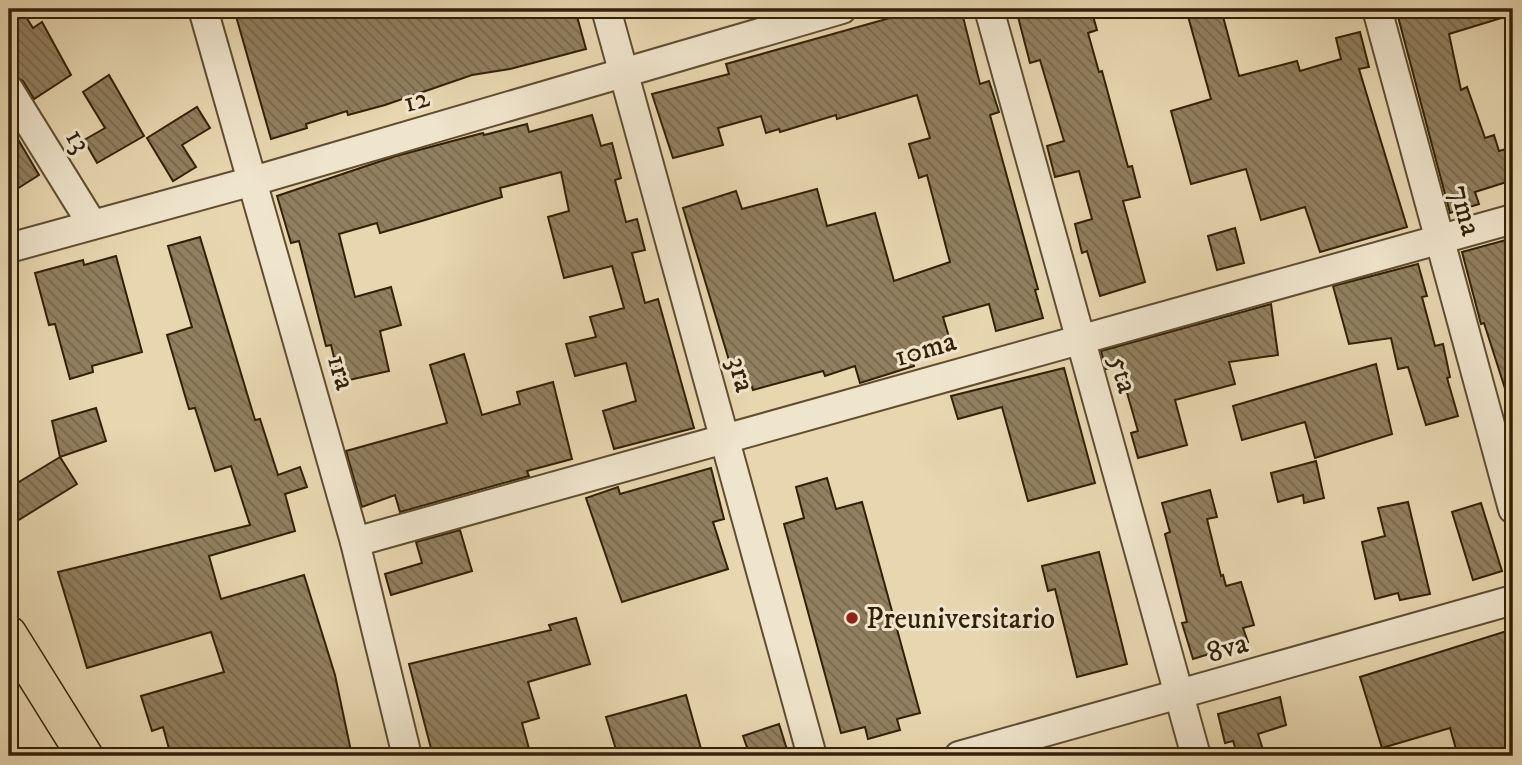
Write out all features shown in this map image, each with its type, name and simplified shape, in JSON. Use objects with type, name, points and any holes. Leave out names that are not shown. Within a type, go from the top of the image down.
[{"type":"main road","points":[[9,634],[85,756]]},
{"type":"street","name":"1ra","points":[[203,9],[355,542],[407,756]]},
{"type":"street","name":"3ra","points":[[606,9],[812,756]]},
{"type":"street","name":"12","points":[[9,248],[253,181],[842,9]]},
{"type":"street","name":"5ta","points":[[989,9],[1196,756]]},
{"type":"street","name":"7ma","points":[[1377,9],[1513,509]]},
{"type":"street","name":"13","points":[[9,90],[92,224]]},
{"type":"street","name":"10ma","points":[[355,542],[1513,219]]},
{"type":"street","name":"8va","points":[[959,756],[1513,600]]},
{"type":"building","points":[[9,9],[21,9],[33,28],[42,22],[71,75],[34,99],[23,81],[9,73]]},
{"type":"building","points":[[234,9],[575,9],[586,49],[510,69],[472,75],[385,105],[348,115],[347,111],[306,124],[307,128],[271,139]]},
{"type":"building","points":[[922,9],[961,9],[980,84],[989,81],[999,112],[990,115],[1038,289],[1035,290],[1043,318],[996,331],[989,304],[943,317],[952,347],[912,359],[914,366],[860,383],[855,366],[825,376],[823,371],[753,390],[752,387],[738,390],[683,208],[736,191],[742,209],[817,189],[827,226],[875,213],[894,281],[950,262],[927,175],[919,178],[909,144],[930,138],[917,95],[837,119],[836,115],[780,132],[779,129],[766,133],[761,116],[718,128],[723,145],[673,158],[652,94],[729,74],[726,64]]},
{"type":"building","points":[[1016,9],[1091,9],[1097,30],[1088,33],[1099,72],[1102,71],[1128,167],[1132,166],[1140,197],[1123,201],[1145,282],[1100,296],[1087,251],[1082,253],[1075,224],[1092,219],[1079,171],[1055,177],[1047,146],[1064,141],[1040,60],[1030,63]]},
{"type":"building","points":[[1186,9],[1221,9],[1239,76],[1297,61],[1300,71],[1341,59],[1336,38],[1360,32],[1369,67],[1359,69],[1407,227],[1320,252],[1305,207],[1261,220],[1246,169],[1191,184],[1171,111],[1211,99]]},
{"type":"building","points":[[1396,9],[1508,9],[1508,16],[1449,34],[1461,90],[1467,87],[1485,138],[1494,135],[1499,151],[1513,147],[1513,180],[1475,192],[1479,204],[1450,213]]},
{"type":"building","points":[[109,75],[144,136],[97,163],[84,140],[105,128],[83,92]]},
{"type":"building","points":[[197,107],[210,128],[182,145],[196,167],[173,181],[147,138]]},
{"type":"building","points":[[592,115],[601,146],[612,143],[621,178],[615,180],[626,222],[637,219],[645,250],[632,253],[645,303],[658,299],[694,428],[614,449],[603,411],[636,401],[626,363],[575,376],[566,344],[596,337],[590,317],[624,308],[612,266],[564,278],[548,217],[569,211],[561,172],[500,188],[502,197],[380,233],[377,223],[339,234],[355,297],[391,287],[401,325],[380,331],[389,371],[340,382],[331,345],[326,346],[299,241],[291,243],[277,196],[396,156],[483,133],[484,135],[527,124],[529,132]]},
{"type":"building","points":[[9,124],[39,175],[9,194]]},
{"type":"building","points":[[1235,228],[1244,263],[1217,270],[1208,236]]},
{"type":"building","points":[[200,237],[255,420],[260,419],[278,475],[300,467],[307,487],[285,494],[295,531],[209,556],[221,599],[304,575],[335,675],[352,756],[171,756],[163,727],[152,731],[141,696],[224,672],[211,632],[87,668],[58,572],[250,525],[231,466],[215,471],[195,408],[189,409],[167,335],[192,327],[168,246]]},
{"type":"building","points":[[1513,238],[1513,401],[1509,401],[1484,323],[1481,324],[1462,252]]},
{"type":"building","points":[[116,256],[142,352],[92,366],[93,372],[70,379],[55,324],[49,325],[35,273],[83,260],[84,265]]},
{"type":"building","points":[[1418,264],[1427,296],[1422,297],[1435,346],[1443,344],[1450,377],[1447,378],[1458,416],[1426,425],[1408,367],[1398,369],[1391,338],[1349,344],[1333,286]]},
{"type":"building","points":[[1271,304],[1278,355],[1229,362],[1235,384],[1175,400],[1187,445],[1138,458],[1131,433],[1138,431],[1119,365],[1106,369],[1101,351]]},
{"type":"building","points":[[464,354],[482,415],[520,404],[517,392],[553,382],[572,459],[527,471],[529,476],[400,512],[395,495],[362,507],[346,451],[447,423],[430,365]]},
{"type":"building","points":[[1376,364],[1392,434],[1315,458],[1305,422],[1242,440],[1233,406]]},
{"type":"building","points":[[1064,368],[1095,483],[1028,501],[1002,407],[958,419],[951,396]]},
{"type":"building","points":[[96,408],[106,441],[60,457],[52,421]]},
{"type":"building","points":[[60,457],[77,484],[9,526],[9,488]]},
{"type":"building","points":[[1316,461],[1324,498],[1304,503],[1303,495],[1278,502],[1271,473]]},
{"type":"building","points":[[711,468],[724,519],[713,522],[728,569],[622,602],[586,498],[618,487],[620,494]]},
{"type":"building","name":"Preuniversitario","points":[[827,478],[836,509],[862,502],[920,713],[897,719],[900,730],[868,739],[865,727],[841,733],[784,524],[804,518],[796,487]]},
{"type":"building","points":[[1210,490],[1217,517],[1207,519],[1221,576],[1223,575],[1226,586],[1241,582],[1254,625],[1243,628],[1248,642],[1193,659],[1182,623],[1187,622],[1165,534],[1170,532],[1162,503]]},
{"type":"building","points":[[1408,502],[1430,594],[1400,600],[1398,593],[1375,599],[1362,542],[1385,536],[1378,508]]},
{"type":"building","points":[[1481,503],[1502,571],[1473,580],[1452,512]]},
{"type":"building","points":[[460,530],[472,571],[391,595],[385,574],[422,563],[416,542]]},
{"type":"building","points":[[1099,552],[1127,664],[1077,677],[1055,589],[1048,591],[1042,566]]},
{"type":"building","points":[[576,618],[590,664],[528,682],[539,718],[522,723],[531,756],[433,756],[409,664],[551,630],[549,625]]},
{"type":"building","points":[[1513,629],[1513,756],[1458,756],[1450,728],[1382,748],[1360,677]]},
{"type":"building","points":[[686,695],[703,756],[618,756],[606,717]]},
{"type":"building","points":[[1280,697],[1286,725],[1258,734],[1265,756],[1238,756],[1233,741],[1225,743],[1218,714]]},
{"type":"building","points":[[779,724],[789,756],[750,756],[743,736]]},
{"type":"place","name":"Preuniversitario","points":[[852,618]]}]
